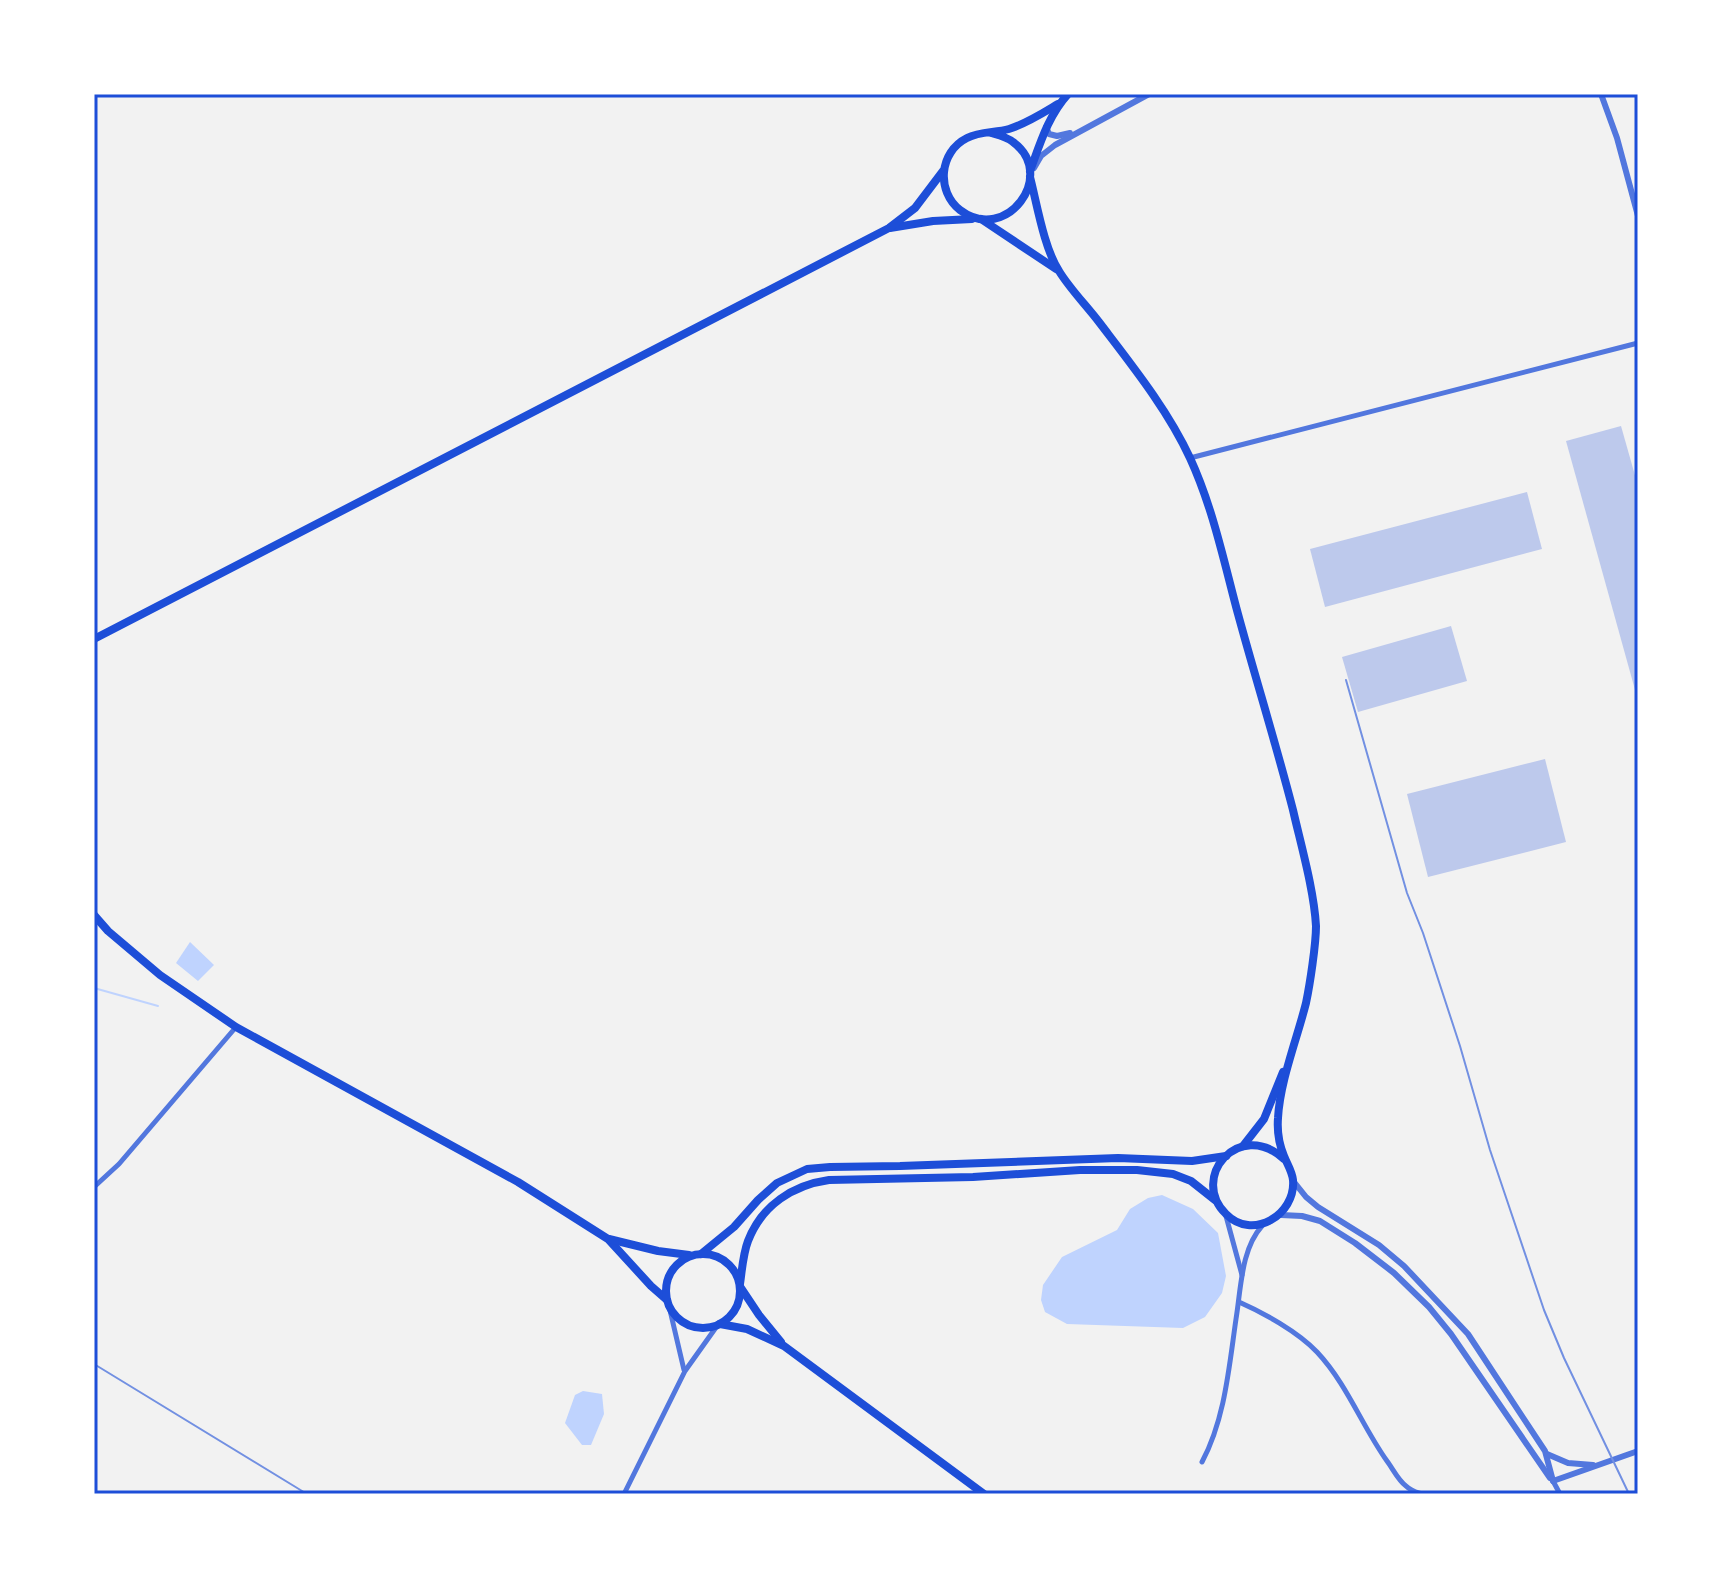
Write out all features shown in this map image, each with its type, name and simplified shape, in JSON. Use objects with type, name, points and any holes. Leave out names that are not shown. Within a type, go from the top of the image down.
[{"type":"main road","points":[[94,639],[889,228],[915,208],[943,171],[954,147],[977,134],[1010,129],[1024,123],[1058,104],[1068,94]]},
{"type":"main road","points":[[889,228],[933,221],[991,219],[1012,212],[1026,195],[1046,127],[1058,104]]},
{"type":"main road","points":[[94,915],[108,931],[160,975],[236,1027],[518,1182],[608,1239],[668,1303],[677,1318],[689,1325],[703,1328],[726,1321],[739,1303],[749,1240],[765,1212],[789,1193],[813,1182],[1137,1170],[1173,1174],[1191,1181],[1216,1200],[1226,1215],[1237,1222],[1264,1224],[1281,1215],[1291,1200],[1294,1182],[1277,1135],[1278,1115],[1306,1001],[1316,929],[1293,810],[1210,511],[1190,458],[1167,417],[1057,269],[1042,228],[1022,151],[1014,142],[991,133]]},
{"type":"main road","points":[[943,171],[948,197],[956,207],[1057,269]]},
{"type":"main road","points":[[1216,1200],[1213,1184],[1216,1169],[1226,1156],[1243,1146],[1264,1119],[1291,1053]]},
{"type":"main road","points":[[1243,1146],[1266,1147],[1284,1159]]},
{"type":"main road","points":[[668,1303],[666,1286],[671,1272],[680,1261],[697,1254],[734,1227],[777,1183],[807,1169],[1118,1158],[1192,1161],[1226,1156]]},
{"type":"main road","points":[[608,1239],[658,1251],[710,1254],[726,1261],[759,1315],[784,1346]]},
{"type":"main road","points":[[718,1325],[747,1329],[784,1346],[984,1494]]},
{"type":"street","points":[[1030,174],[1041,156],[1055,145],[1149,94]]},
{"type":"street","points":[[1601,94],[1617,138],[1638,216]]},
{"type":"street","points":[[1046,127],[1049,134],[1057,136],[1085,129]]},
{"type":"street","points":[[1190,458],[1638,343]]},
{"type":"street","points":[[94,1187],[119,1164],[236,1027]]},
{"type":"street","points":[[1294,1182],[1318,1207],[1379,1245],[1404,1266],[1468,1334],[1547,1454],[1553,1481]]},
{"type":"street","points":[[1226,1215],[1242,1276]]},
{"type":"street","points":[[1281,1215],[1320,1221],[1394,1273],[1429,1307],[1451,1334],[1560,1494]]},
{"type":"street","points":[[1202,1462],[1217,1431],[1242,1276],[1253,1236],[1264,1224]]},
{"type":"street","points":[[1239,1302],[1257,1310],[1315,1350],[1335,1375],[1374,1442],[1404,1485],[1422,1494]]},
{"type":"street","points":[[668,1303],[685,1371]]},
{"type":"street","points":[[624,1494],[685,1371],[718,1325]]},
{"type":"street","points":[[1553,1481],[1638,1451]]},
{"type":"street","points":[[1547,1454],[1568,1463],[1597,1465]]},
{"type":"water","points":[[190,942],[214,965],[198,981],[176,963]]},
{"type":"water","points":[[1162,1195],[1193,1209],[1218,1233],[1226,1276],[1222,1293],[1205,1317],[1183,1328],[1067,1324],[1045,1312],[1041,1300],[1043,1285],[1062,1257],[1117,1230],[1130,1209],[1148,1198]]},
{"type":"water","points":[[583,1391],[602,1394],[604,1414],[591,1445],[582,1445],[565,1423],[575,1395]]},
{"type":"building","points":[[1621,426],[1638,486],[1637,697],[1566,441]]},
{"type":"building","points":[[1527,492],[1542,549],[1325,607],[1310,549]]},
{"type":"building","points":[[1451,626],[1467,681],[1358,712],[1342,657]]},
{"type":"building","points":[[1545,759],[1566,842],[1428,877],[1407,794]]},
{"type":"waterway","points":[[94,988],[158,1006]]},
{"type":"railway","points":[[1346,680],[1407,893],[1423,933],[1490,1150],[1544,1310],[1629,1494]]},
{"type":"railway","points":[[94,1364],[307,1494]]}]
